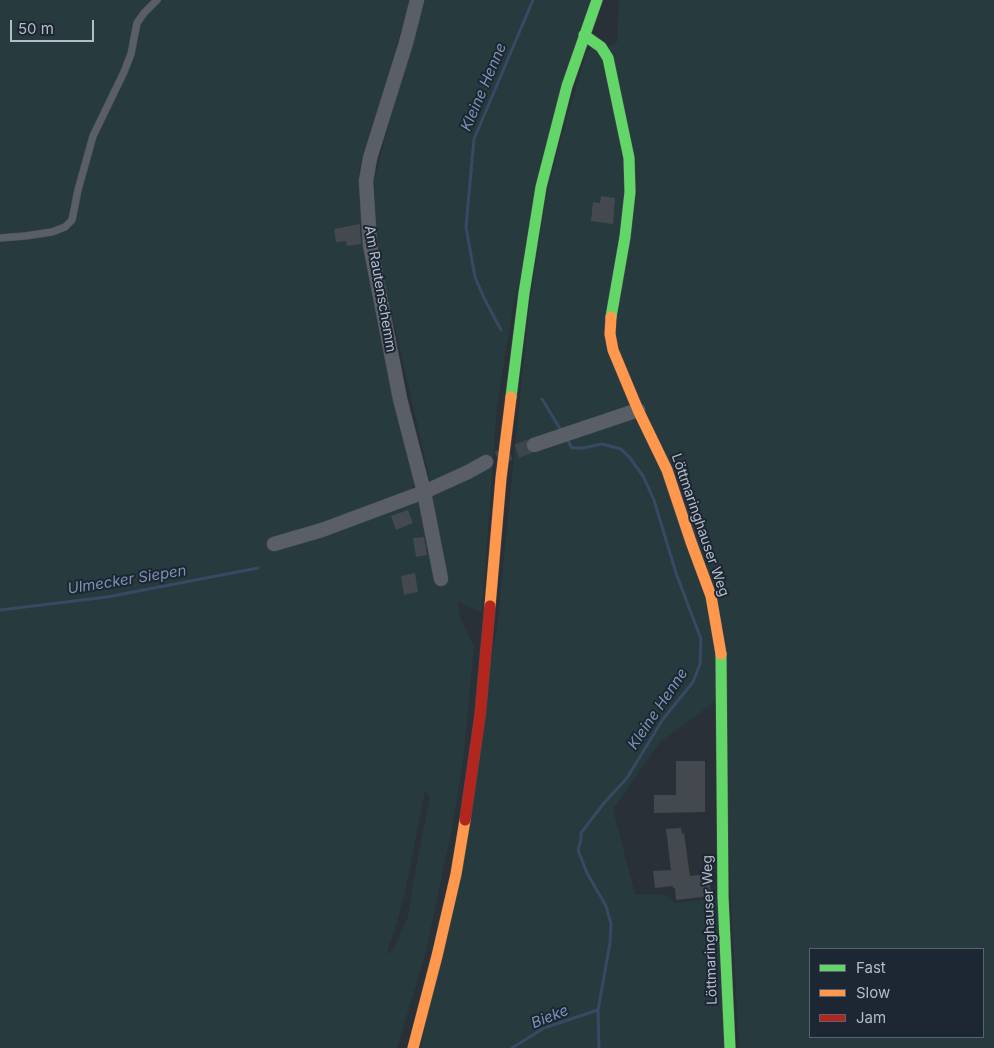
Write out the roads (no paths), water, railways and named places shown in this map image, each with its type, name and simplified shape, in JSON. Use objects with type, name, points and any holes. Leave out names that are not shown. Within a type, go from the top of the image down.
[{"type":"main road","points":[[413,1048],[456,874],[470,786],[480,716],[502,469],[524,293],[541,187],[567,86],[597,0]]},
{"type":"main road","name":"Löttmaringhauser Weg","points":[[584,35],[601,47],[608,58],[628,158],[630,192],[611,319],[610,334],[613,350],[638,410],[667,470],[711,596],[721,652],[723,898],[730,1048]]},
{"type":"street","name":"Am Rautenschemm","points":[[416,0],[406,43],[370,158],[366,181],[370,244],[400,399],[424,492]]},
{"type":"street","points":[[534,445],[638,410]]},
{"type":"street","points":[[274,544],[322,530],[424,492],[486,462]]},
{"type":"street","points":[[424,492],[441,578]]},
{"type":"lane","points":[[0,238],[52,232],[65,227],[72,220],[93,136],[124,72],[131,54],[139,19],[157,0]]},
{"type":"waterway","name":"Kleine Henne","points":[[501,330],[475,277],[466,227],[474,139],[533,0]]},
{"type":"waterway","name":"Kleine Henne","points":[[542,399],[562,432]]},
{"type":"waterway","name":"Kleine Henne","points":[[567,439],[572,448],[602,444],[621,449],[643,476],[654,500],[676,573],[701,639],[700,664],[693,682],[663,719],[627,778],[604,803],[581,833],[578,850],[587,873],[606,906],[611,924],[610,943],[598,1010],[599,1048]]},
{"type":"waterway","name":"Ulmecker Siepen","points":[[0,610],[107,597],[258,568]]},
{"type":"waterway","name":"Bieke","points":[[512,1048],[544,1028],[598,1010]]},
{"type":"tunnel","points":[[497,458],[534,445]]}]
